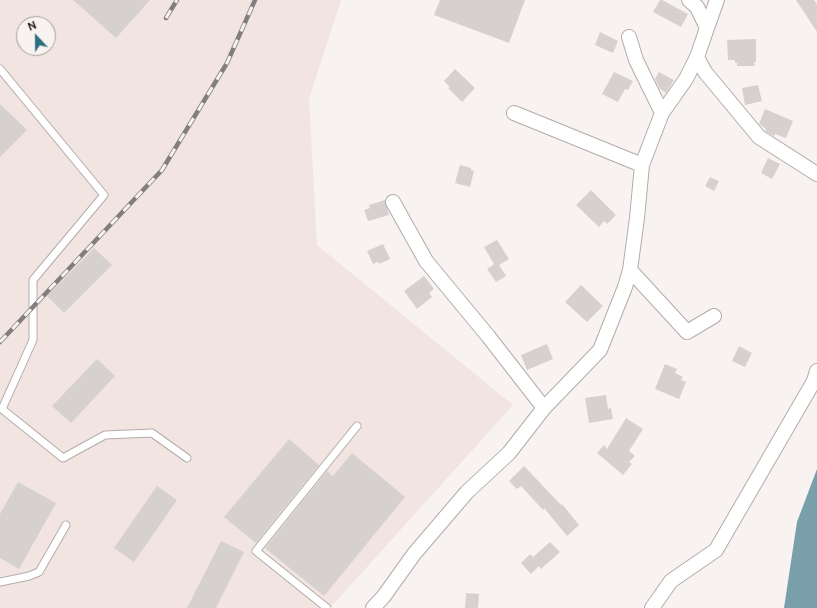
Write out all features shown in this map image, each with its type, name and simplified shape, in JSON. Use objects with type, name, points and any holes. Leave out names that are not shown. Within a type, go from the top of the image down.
[{"type":"street","points":[[689,0],[697,7],[707,28]]},
{"type":"street","points":[[373,608],[387,602],[414,554],[467,492],[509,453],[544,408],[600,350],[625,287],[630,270],[642,165],[662,113],[686,80],[697,57],[717,0]]},
{"type":"street","points":[[629,37],[636,60],[662,113]]},
{"type":"street","points":[[697,57],[705,72],[759,137],[817,174]]},
{"type":"street","points":[[514,113],[642,165]]},
{"type":"street","points":[[393,202],[426,261],[488,336],[544,408]]},
{"type":"street","points":[[630,270],[687,332],[714,316]]},
{"type":"street","points":[[652,608],[671,581],[716,550],[814,381],[817,371]]},
{"type":"lane","points":[[0,69],[104,195],[33,280],[33,340],[2,409],[63,458],[105,435],[152,434],[187,458]]},
{"type":"lane","points":[[327,608],[256,550],[357,426]]},
{"type":"lane","points":[[0,582],[29,576],[39,572],[66,525]]},
{"type":"shaded area","points":[[0,0],[341,0],[309,99],[317,245],[513,405],[330,608],[0,608]]},
{"type":"water","points":[[817,469],[817,608],[784,608],[797,522]]},
{"type":"building","points":[[73,0],[150,0],[116,38]]},
{"type":"building","points":[[440,0],[525,0],[509,43],[434,15]]},
{"type":"building","points":[[660,0],[688,14],[681,27],[653,12]]},
{"type":"building","points":[[796,0],[814,0],[817,4],[817,32]]},
{"type":"building","points":[[600,32],[618,41],[613,53],[595,45]]},
{"type":"building","points":[[756,39],[755,66],[737,66],[735,60],[728,60],[727,40]]},
{"type":"building","points":[[455,69],[475,88],[462,102],[448,88],[450,87],[444,81]]},
{"type":"building","points":[[614,72],[633,81],[628,90],[625,89],[618,102],[602,94]]},
{"type":"building","points":[[659,72],[674,80],[666,93],[660,89],[655,79]]},
{"type":"building","points":[[758,85],[762,101],[745,105],[742,88]]},
{"type":"building","points":[[0,104],[27,130],[0,157]]},
{"type":"building","points":[[765,109],[793,121],[786,138],[775,134],[774,136],[765,131],[766,129],[759,124]]},
{"type":"building","points":[[768,158],[780,164],[772,179],[761,173]]},
{"type":"building","points":[[460,165],[471,168],[471,170],[474,171],[470,187],[455,183]]},
{"type":"building","points":[[710,177],[719,181],[714,191],[705,186]]},
{"type":"building","points":[[591,190],[616,215],[607,224],[604,221],[599,227],[576,205]]},
{"type":"building","points":[[385,200],[389,215],[368,221],[364,210],[370,208],[369,205]]},
{"type":"building","points":[[497,240],[509,259],[499,265],[506,276],[496,282],[487,269],[494,264],[484,247]]},
{"type":"building","points":[[383,244],[390,259],[379,264],[378,262],[373,264],[367,251]]},
{"type":"building","points":[[94,248],[112,265],[64,313],[47,296]]},
{"type":"building","points":[[424,276],[434,289],[429,293],[432,297],[417,309],[404,291]]},
{"type":"building","points":[[581,285],[603,306],[587,322],[565,302]]},
{"type":"building","points":[[547,344],[553,359],[527,370],[521,355]]},
{"type":"building","points":[[739,346],[752,353],[745,367],[732,361]]},
{"type":"building","points":[[97,359],[115,376],[71,423],[52,406]]},
{"type":"building","points":[[665,364],[677,369],[675,373],[683,377],[681,380],[686,382],[679,399],[655,389]]},
{"type":"building","points":[[606,395],[608,409],[611,408],[613,419],[589,423],[585,398]]},
{"type":"building","points":[[626,418],[643,429],[629,451],[635,456],[629,462],[632,464],[623,475],[597,453],[604,445],[607,449]]},
{"type":"building","points":[[289,439],[319,465],[256,543],[224,517]]},
{"type":"building","points":[[352,453],[405,497],[324,596],[265,548],[327,471],[333,476]]},
{"type":"building","points":[[524,466],[561,505],[562,504],[579,525],[567,536],[544,508],[543,510],[521,486],[517,489],[509,481]]},
{"type":"building","points":[[18,482],[56,503],[19,569],[0,558],[0,514]]},
{"type":"building","points":[[157,486],[177,500],[134,562],[114,548]]},
{"type":"building","points":[[221,541],[244,552],[216,608],[187,608]]},
{"type":"building","points":[[550,542],[560,552],[541,569],[539,566],[531,574],[521,563],[530,554],[533,557]]},
{"type":"building","points":[[466,593],[479,594],[478,608],[465,608]]},
{"type":"railway","points":[[166,18],[177,0]]},
{"type":"railway","points":[[0,342],[162,170],[227,63],[255,0]]}]
